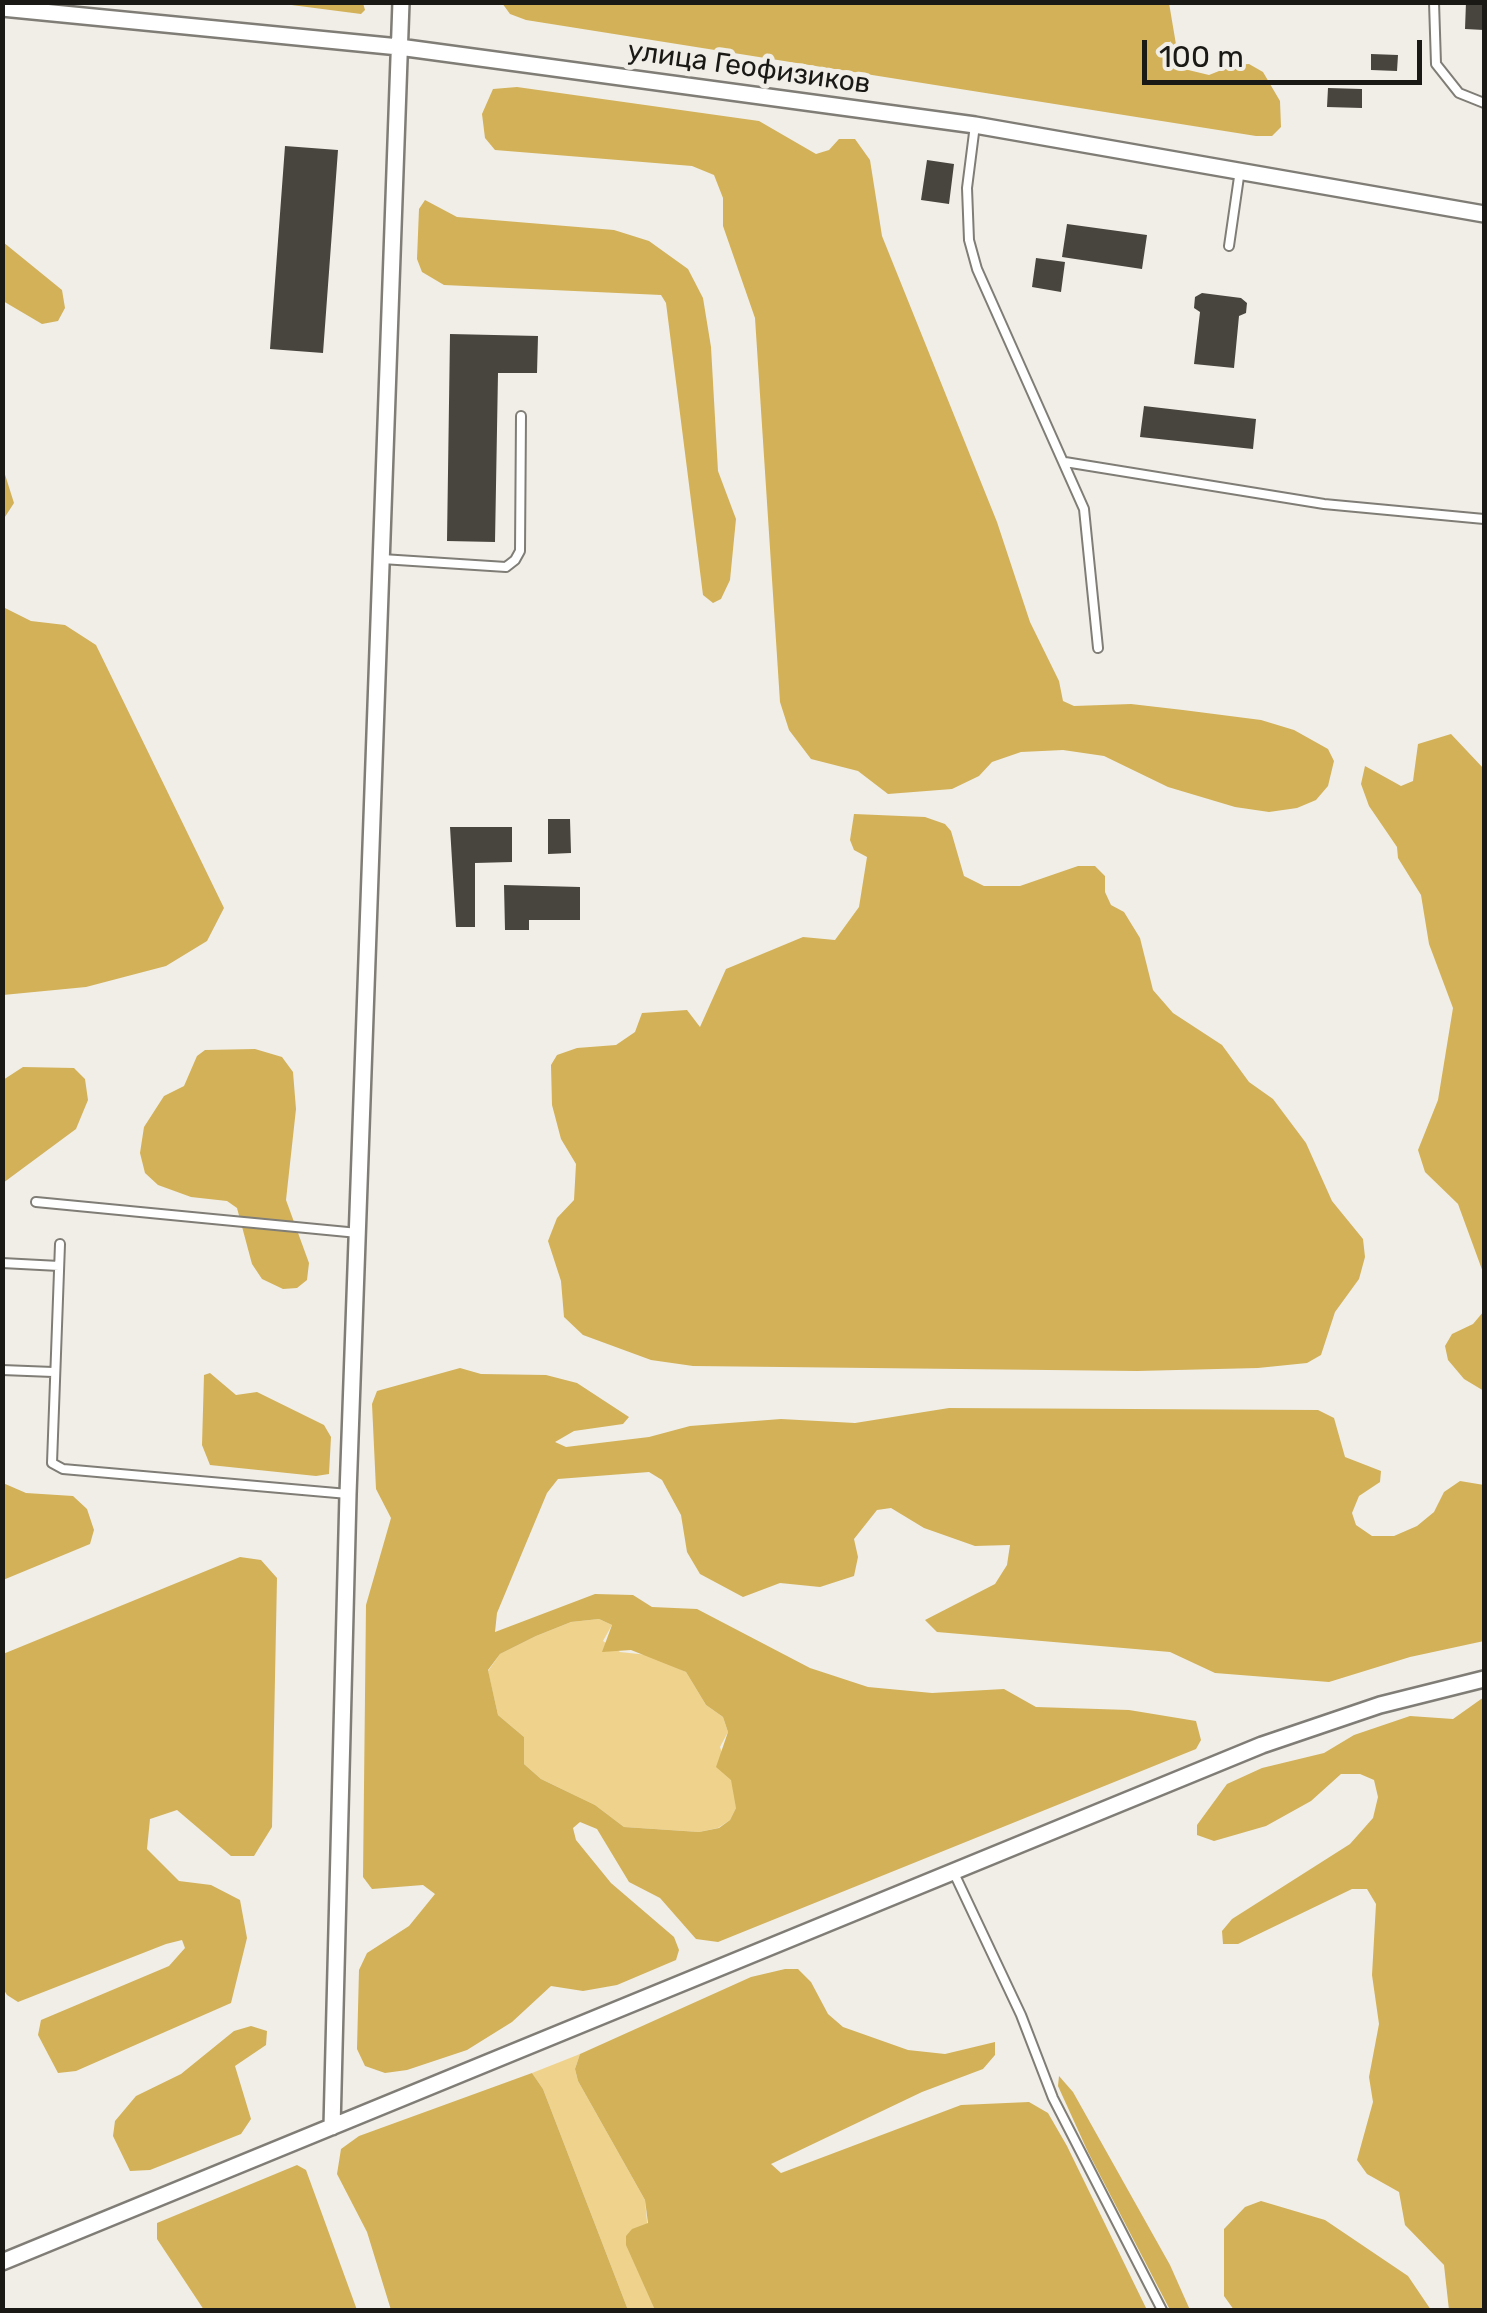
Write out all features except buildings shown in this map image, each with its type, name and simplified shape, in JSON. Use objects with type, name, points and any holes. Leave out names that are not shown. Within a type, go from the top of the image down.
[{"type":"street","points":[[332,2128],[348,1494],[401,2]]},
{"type":"street","name":"улица Геофизиков","points":[[2,8],[399,47],[976,125],[1484,214]]},
{"type":"street","points":[[2,2262],[1262,1745],[1380,1705],[1484,1679]]},
{"type":"lane","points":[[1434,2],[1436,64],[1459,93],[1484,103]]},
{"type":"lane","points":[[976,125],[968,188],[969,240],[978,269],[1084,510],[1098,648]]},
{"type":"lane","points":[[1229,246],[1240,170]]},
{"type":"lane","points":[[382,559],[492,566],[506,566],[515,560],[520,551],[521,416]]},
{"type":"lane","points":[[1065,462],[1324,504],[1484,519]]},
{"type":"lane","points":[[36,1202],[358,1233]]},
{"type":"lane","points":[[60,1244],[50,1456],[57,1467],[348,1494]]},
{"type":"lane","points":[[2,1263],[59,1266]]},
{"type":"lane","points":[[2,1370],[54,1372]]},
{"type":"lane","points":[[953,1871],[1020,2015],[1053,2098],[1162,2310]]},
{"type":"shaded area","points":[[276,3],[363,3],[365,10],[361,14]]},
{"type":"shaded area","points":[[502,3],[1169,3],[1180,68],[1209,75],[1234,65],[1249,64],[1263,72],[1280,101],[1281,127],[1272,136],[1256,136],[526,20],[510,14]]},
{"type":"shaded area","points":[[517,87],[759,121],[816,154],[829,150],[839,139],[855,139],[870,160],[882,236],[997,522],[1030,622],[1059,681],[1063,701],[1074,706],[1131,704],[1183,710],[1261,720],[1294,730],[1328,749],[1334,761],[1328,786],[1316,800],[1297,808],[1269,812],[1235,807],[1168,787],[1104,756],[1063,750],[1021,752],[992,762],[979,776],[952,789],[888,794],[858,771],[811,759],[789,730],[780,702],[755,318],[723,226],[723,198],[714,175],[692,166],[495,150],[485,138],[482,114],[493,89]]},
{"type":"shaded area","points":[[425,200],[457,217],[614,230],[649,241],[688,269],[703,298],[711,347],[718,471],[736,519],[730,580],[721,599],[713,603],[703,595],[666,303],[661,295],[444,285],[422,272],[417,259],[419,209]]},
{"type":"shaded area","points":[[3,242],[62,290],[65,308],[58,321],[42,324],[3,301]]},
{"type":"shaded area","points":[[2,465],[14,503],[3,520],[2,520]]},
{"type":"shaded area","points":[[3,607],[31,621],[65,625],[96,645],[224,908],[207,941],[166,966],[86,987],[3,995]]},
{"type":"shaded area","points":[[1451,734],[1484,769],[1484,1275],[1458,1204],[1425,1172],[1418,1150],[1438,1100],[1453,1008],[1429,944],[1421,895],[1398,858],[1397,847],[1369,806],[1361,784],[1365,766],[1401,786],[1413,781],[1418,744]]},
{"type":"shaded area","points":[[854,814],[925,817],[945,824],[951,831],[964,876],[984,886],[1020,886],[1078,866],[1095,866],[1105,876],[1105,892],[1111,905],[1124,912],[1140,938],[1153,990],[1173,1013],[1222,1045],[1249,1082],[1273,1099],[1306,1143],[1332,1201],[1363,1239],[1365,1257],[1359,1279],[1335,1312],[1321,1355],[1307,1363],[1258,1368],[1137,1371],[693,1366],[651,1360],[583,1335],[564,1317],[561,1281],[548,1241],[557,1218],[574,1200],[576,1164],[561,1139],[552,1105],[551,1065],[557,1055],[577,1048],[616,1045],[635,1032],[642,1013],[687,1010],[700,1027],[726,969],[803,937],[835,940],[859,907],[867,857],[854,850],[850,840]]},
{"type":"shaded area","points":[[255,1049],[282,1057],[293,1072],[296,1109],[286,1200],[309,1263],[307,1280],[297,1288],[283,1289],[262,1279],[252,1264],[237,1208],[227,1201],[191,1197],[158,1185],[145,1173],[140,1153],[144,1127],[164,1096],[184,1086],[197,1056],[205,1050]]},
{"type":"shaded area","points":[[23,1067],[74,1068],[85,1079],[88,1100],[76,1129],[3,1183],[3,1080]]},
{"type":"shaded area","points":[[1484,1311],[1484,1391],[1464,1379],[1448,1360],[1445,1346],[1452,1334],[1473,1324]]},
{"type":"shaded area","points":[[460,1368],[481,1374],[546,1375],[577,1383],[629,1417],[623,1424],[574,1431],[555,1442],[566,1447],[649,1437],[690,1426],[781,1419],[855,1423],[949,1408],[1318,1410],[1334,1418],[1345,1457],[1381,1471],[1380,1482],[1359,1496],[1352,1513],[1356,1525],[1372,1536],[1394,1536],[1417,1526],[1434,1512],[1444,1492],[1460,1481],[1484,1485],[1484,1641],[1410,1657],[1329,1682],[1215,1673],[1170,1652],[937,1632],[925,1620],[995,1584],[1007,1565],[1010,1545],[975,1546],[924,1528],[891,1508],[877,1510],[854,1539],[858,1557],[854,1576],[820,1587],[780,1583],[743,1597],[700,1574],[687,1552],[681,1515],[662,1480],[649,1472],[558,1479],[547,1493],[497,1613],[495,1632],[595,1594],[633,1595],[652,1607],[697,1609],[810,1668],[868,1687],[932,1693],[1004,1689],[1036,1707],[1129,1710],[1196,1721],[1201,1740],[1196,1749],[718,1942],[696,1939],[660,1898],[629,1882],[597,1829],[580,1822],[573,1828],[576,1840],[611,1883],[674,1937],[679,1950],[676,1960],[617,1985],[583,1991],[551,1986],[512,2022],[467,2050],[407,2070],[385,2073],[365,2066],[357,2049],[359,1970],[367,1953],[409,1926],[435,1894],[423,1885],[372,1889],[363,1877],[366,1605],[391,1518],[376,1489],[372,1404],[377,1391]],"holes":[[[599,1619],[612,1625],[602,1652],[631,1650],[686,1672],[706,1705],[723,1717],[728,1732],[716,1767],[731,1780],[736,1808],[730,1820],[719,1828],[699,1832],[624,1827],[595,1805],[541,1779],[524,1764],[524,1737],[498,1715],[488,1670],[500,1654],[571,1622]]]},
{"type":"shaded area","points":[[210,1373],[236,1395],[257,1392],[324,1425],[331,1437],[329,1474],[210,1465],[202,1445],[204,1375]]},
{"type":"shaded area","points":[[3,1483],[26,1493],[73,1496],[87,1509],[94,1530],[90,1544],[3,1580]]},
{"type":"shaded area","points":[[240,1557],[261,1560],[277,1578],[272,1827],[254,1856],[231,1856],[177,1810],[150,1819],[147,1849],[179,1881],[211,1885],[240,1900],[247,1938],[231,2003],[76,2071],[58,2073],[38,2035],[41,2020],[169,1966],[185,1948],[182,1940],[166,1944],[18,2002],[2,1987],[3,1654]]},
{"type":"shaded area","points":[[599,1619],[612,1625],[603,1641],[620,1652],[648,1655],[686,1672],[706,1705],[723,1717],[728,1732],[720,1747],[736,1793],[736,1808],[730,1820],[718,1828],[699,1832],[624,1827],[595,1805],[541,1779],[524,1764],[524,1737],[498,1715],[488,1671],[500,1654],[536,1636],[571,1622]]},
{"type":"shaded area","points":[[1484,1697],[1484,2310],[1449,2310],[1444,2265],[1405,2225],[1399,2192],[1367,2174],[1357,2160],[1373,2102],[1369,2077],[1379,2024],[1372,1975],[1376,1904],[1367,1889],[1352,1889],[1238,1944],[1223,1944],[1222,1931],[1232,1919],[1350,1844],[1373,1818],[1378,1797],[1374,1780],[1360,1774],[1341,1774],[1311,1801],[1266,1826],[1214,1841],[1197,1835],[1197,1825],[1227,1784],[1262,1768],[1324,1753],[1354,1735],[1410,1716],[1453,1719]]},
{"type":"shaded area","points":[[798,1969],[811,1982],[828,2014],[843,2027],[908,2050],[945,2054],[995,2042],[995,2055],[983,2069],[922,2092],[771,2164],[781,2173],[961,2105],[1029,2102],[1048,2113],[1067,2146],[1147,2310],[655,2310],[626,2245],[626,2236],[632,2229],[648,2223],[645,2200],[578,2081],[575,2069],[580,2054],[751,1977]]},
{"type":"shaded area","points":[[251,2026],[267,2031],[266,2045],[235,2066],[251,2119],[241,2134],[150,2170],[130,2171],[113,2136],[115,2121],[136,2096],[181,2074],[234,2031]]},
{"type":"shaded area","points":[[580,2054],[575,2069],[578,2081],[645,2200],[655,2310],[628,2310],[543,2089],[532,2073]]},
{"type":"shaded area","points":[[532,2073],[543,2089],[628,2310],[391,2310],[367,2232],[337,2174],[341,2149],[359,2136]]},
{"type":"shaded area","points":[[1059,2076],[1073,2092],[1170,2265],[1190,2310],[1170,2310],[1088,2152],[1058,2086]]},
{"type":"shaded area","points":[[297,2165],[306,2170],[357,2310],[204,2310],[157,2239],[157,2223]]},
{"type":"shaded area","points":[[1261,2201],[1325,2220],[1408,2276],[1431,2310],[1234,2310],[1224,2296],[1224,2229],[1245,2207]]}]
